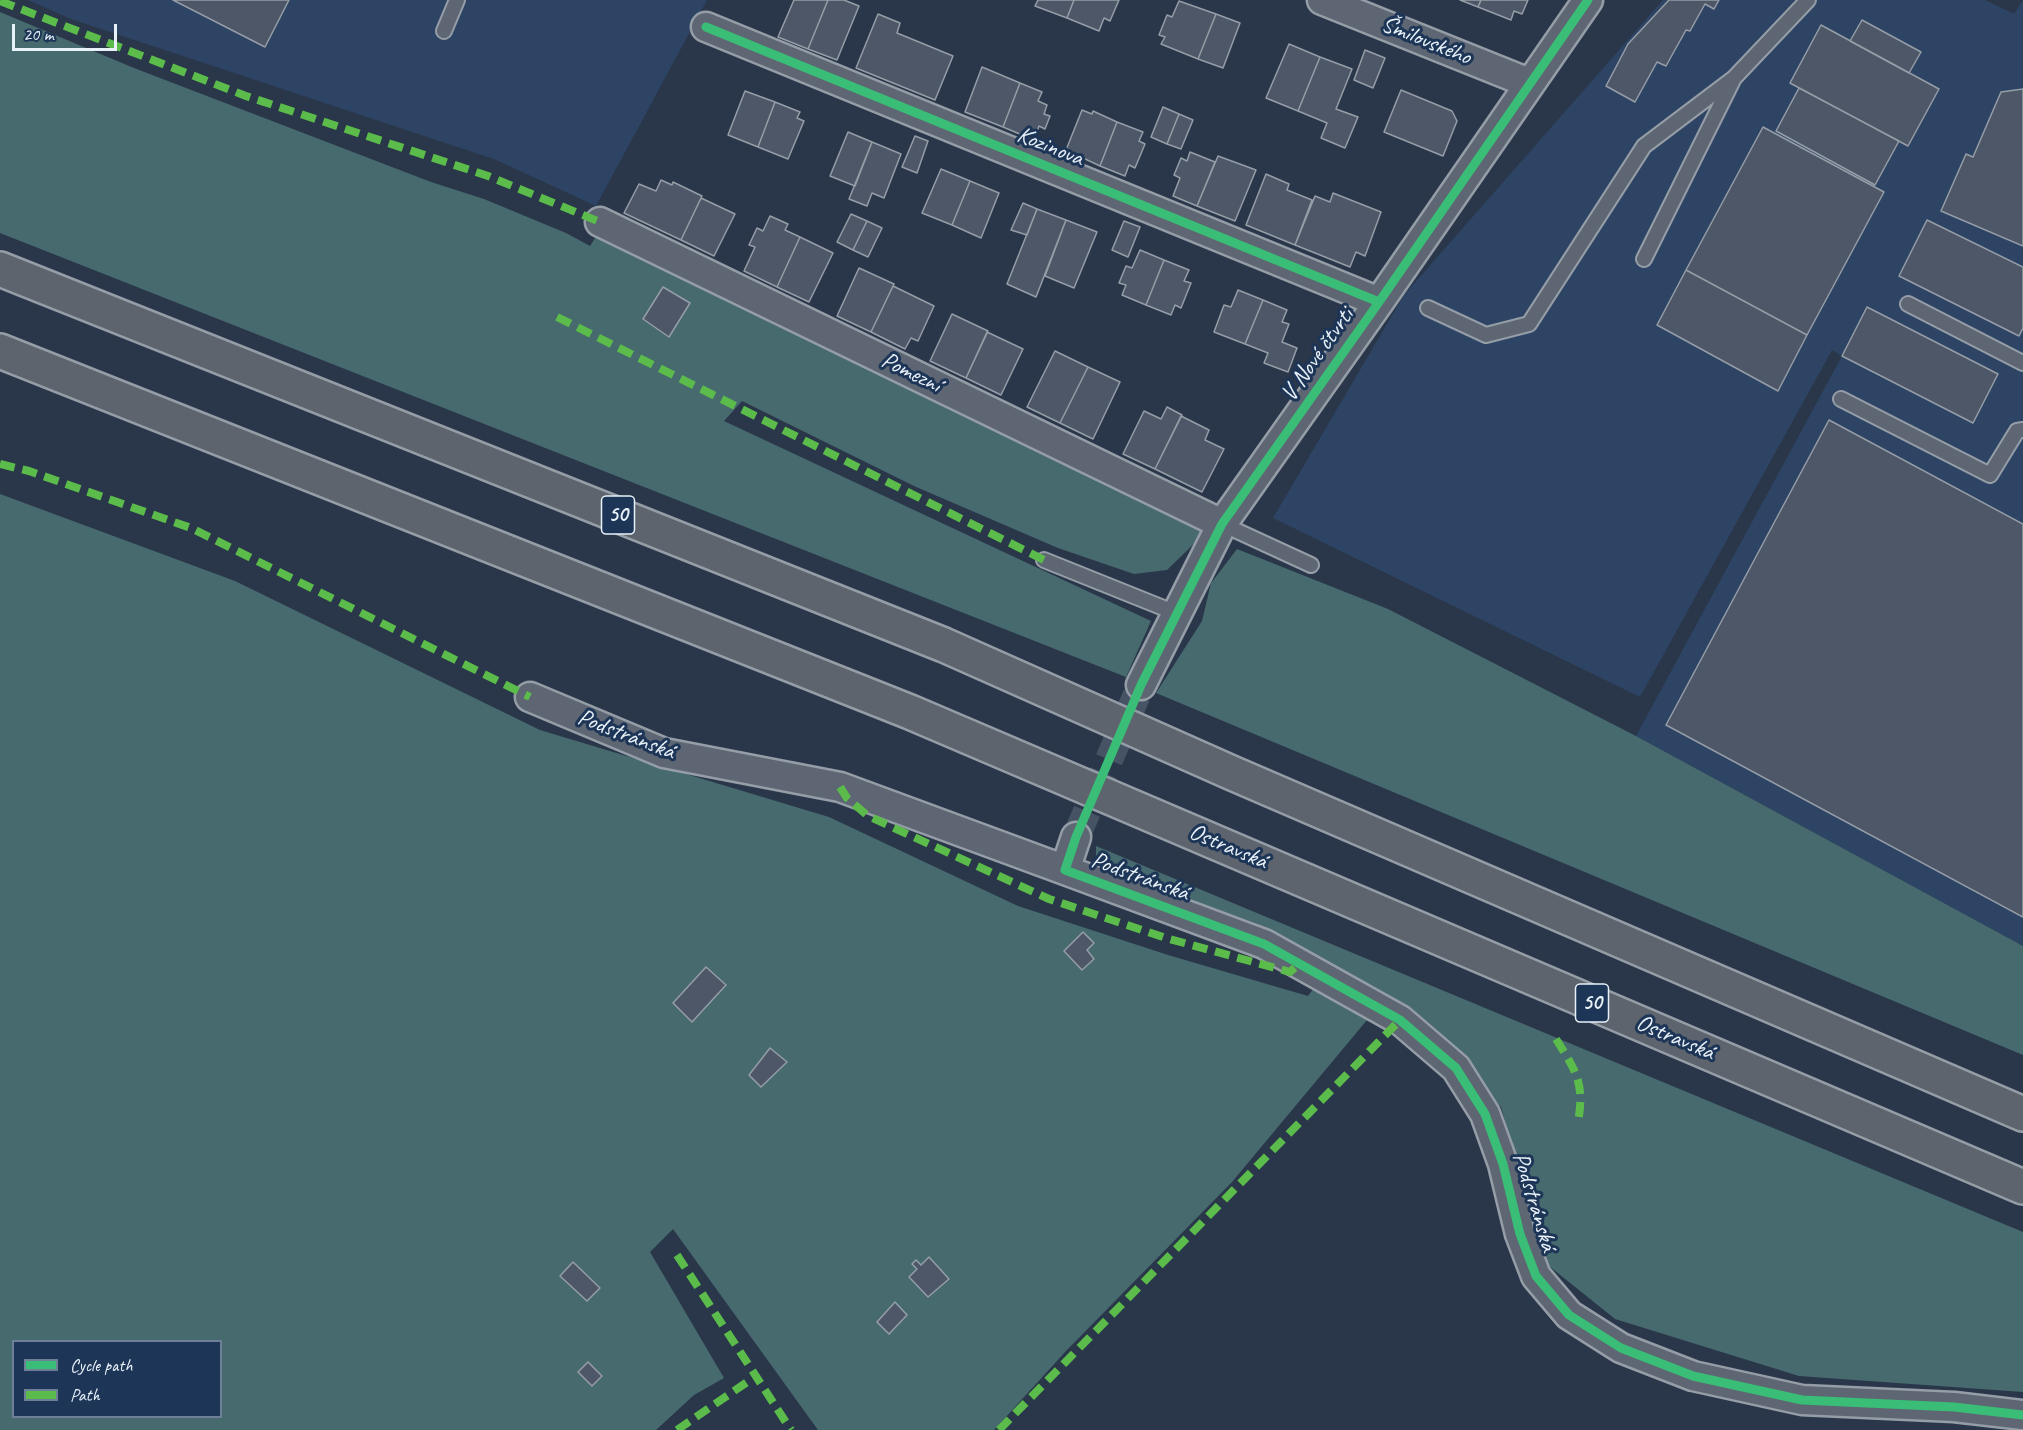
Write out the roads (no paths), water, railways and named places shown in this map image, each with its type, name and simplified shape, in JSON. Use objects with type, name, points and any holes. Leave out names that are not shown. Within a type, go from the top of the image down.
[{"type":"highway","name":"50","points":[[0,268],[944,645],[1232,773],[2023,1114]]},
{"type":"highway","name":"Ostravská","points":[[0,351],[910,712],[2023,1187]]},
{"type":"street","name":"Šmilovského","points":[[1322,0],[1529,82]]},
{"type":"street","name":"V Nové čtvrti","points":[[1141,685],[1222,524],[1588,0]]},
{"type":"street","name":"Kozinova","points":[[706,27],[1379,302]]},
{"type":"street","name":"Pomezní","points":[[600,222],[1222,524]]},
{"type":"street","name":"Podstránská","points":[[530,697],[664,753],[840,787],[1065,870],[1264,944],[1400,1020],[1456,1068],[1485,1114],[1503,1164],[1520,1234],[1536,1276],[1569,1315],[1621,1348],[1693,1377],[1802,1400],[1954,1407],[2023,1415]]},
{"type":"street","points":[[1065,870],[1076,837]]},
{"type":"lane","points":[[444,31],[456,0]]},
{"type":"lane","points":[[1428,308],[1486,335],[1529,324],[1644,146],[1734,78],[1808,0]]},
{"type":"lane","points":[[1644,259],[1734,78]]},
{"type":"lane","points":[[1908,304],[2023,363]]},
{"type":"lane","points":[[1841,399],[1990,474],[2017,431],[2023,430]]},
{"type":"lane","points":[[1222,524],[1311,566]]},
{"type":"lane","points":[[1044,560],[1176,613]]},
{"type":"tunnel","points":[[1076,837],[1141,685]]}]
